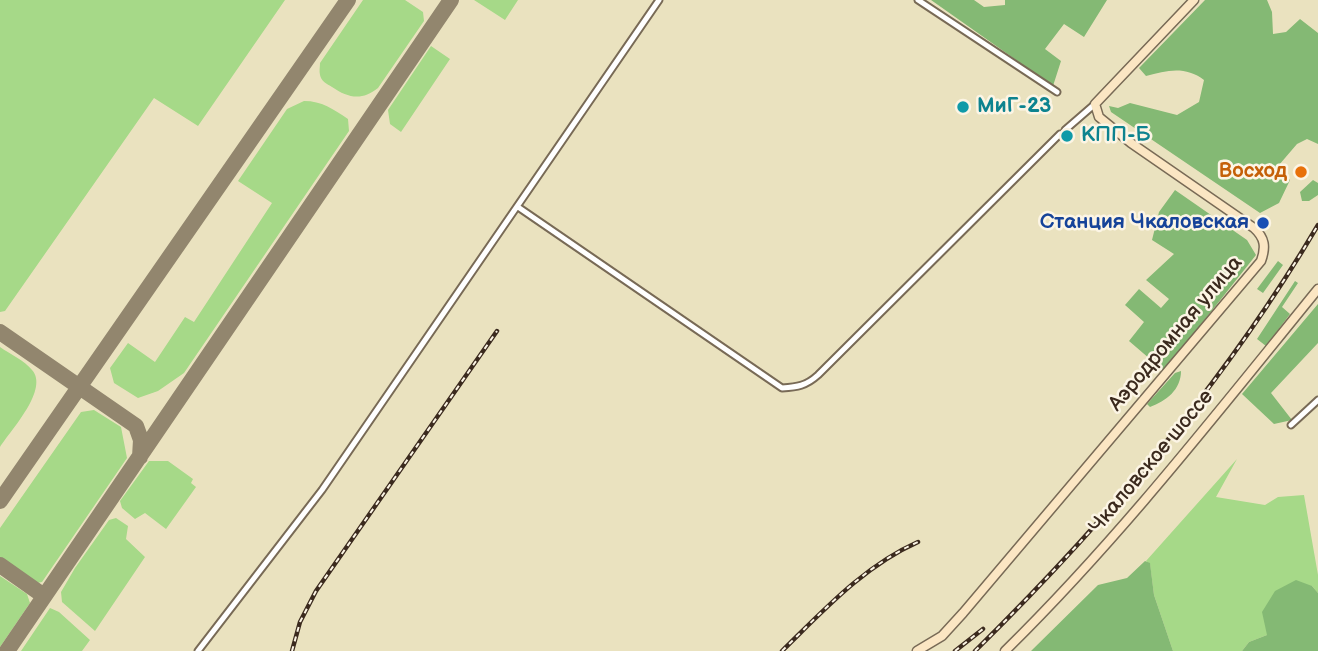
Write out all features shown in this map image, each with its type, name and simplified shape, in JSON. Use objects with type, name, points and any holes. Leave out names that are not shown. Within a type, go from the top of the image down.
[{"type":"street","points":[[198,651],[322,490],[659,0]]},
{"type":"street","points":[[918,0],[1057,92]]},
{"type":"street","points":[[518,207],[782,388],[800,386],[809,383],[818,375],[1063,132],[1095,104],[1194,0]]},
{"type":"street","name":"Аэродромная улица","points":[[917,651],[942,636],[963,613],[1180,359],[1264,254],[1263,239],[1257,231],[1131,143],[1099,117],[1095,104]]},
{"type":"street","name":"Чкаловское шоссе","points":[[1005,651],[1080,574],[1154,490],[1318,289]]},
{"type":"street","points":[[1291,425],[1318,400]]},
{"type":"green space","points":[[0,0],[285,0],[198,126],[154,98],[5,311],[0,312]]},
{"type":"green space","points":[[363,0],[405,0],[423,12],[424,21],[378,88],[366,95],[355,96],[344,94],[323,81],[320,63]]},
{"type":"green space","points":[[474,0],[518,0],[505,20]]},
{"type":"green space","points":[[931,0],[974,0],[984,7],[1005,5],[1005,0],[1107,0],[1084,37],[1064,24],[1045,49],[1061,61],[1053,86]]},
{"type":"green space","points":[[1205,0],[1267,0],[1272,12],[1273,34],[1286,32],[1300,19],[1318,33],[1318,144],[1307,139],[1297,144],[1279,165],[1290,180],[1279,203],[1260,213],[1111,112],[1109,106],[1118,108],[1130,103],[1177,115],[1199,102],[1204,80],[1197,76],[1176,71],[1146,76],[1139,68]]},
{"type":"green space","points":[[431,46],[450,59],[401,132],[390,124],[388,110]]},
{"type":"green space","points":[[304,101],[322,104],[343,115],[348,119],[349,131],[184,373],[158,391],[138,398],[114,383],[110,368],[128,343],[155,362],[185,317],[194,322],[272,203],[238,181],[287,109]]},
{"type":"green space","points":[[1313,180],[1318,183],[1318,195],[1309,201],[1302,201],[1300,192]]},
{"type":"green space","points":[[1175,190],[1247,240],[1256,255],[1164,371],[1129,341],[1144,322],[1125,305],[1139,289],[1161,308],[1169,299],[1146,280],[1174,254],[1152,240],[1159,212]]},
{"type":"green space","points":[[1278,261],[1283,265],[1263,293],[1257,289]]},
{"type":"green space","points":[[1295,281],[1298,283],[1282,307],[1290,314],[1266,346],[1257,339]]},
{"type":"green space","points":[[1318,304],[1318,343],[1271,393],[1292,420],[1274,424],[1242,394]]},
{"type":"green space","points":[[0,347],[32,370],[36,378],[36,388],[27,409],[0,447]]},
{"type":"green space","points":[[1181,371],[1172,394],[1150,407],[1147,404],[1175,373]]},
{"type":"green space","points":[[94,410],[121,427],[127,458],[42,582],[37,583],[0,557],[0,528],[81,412]]},
{"type":"green space","points":[[1237,459],[1216,497],[1265,505],[1278,497],[1304,495],[1318,575],[1318,593],[1312,586],[1267,635],[1249,642],[1242,651],[1173,651],[1154,595],[1150,564],[1146,561]]},
{"type":"green space","points":[[149,461],[168,461],[193,479],[191,483],[196,487],[166,529],[145,513],[135,519],[122,508],[120,501]]},
{"type":"green space","points":[[116,518],[128,526],[126,539],[145,557],[95,631],[62,602],[61,592],[109,520]]},
{"type":"green space","points":[[1145,561],[1150,563],[1154,595],[1173,651],[1031,651],[1098,585],[1127,578]]},
{"type":"green space","points":[[0,576],[27,594],[30,603],[0,647]]},
{"type":"green space","points":[[1296,580],[1312,586],[1318,593],[1318,651],[1242,651],[1249,642],[1267,635],[1262,612],[1275,591]]},
{"type":"green space","points":[[50,608],[59,612],[90,640],[82,651],[21,651]]},
{"type":"taxiway","points":[[0,501],[348,0]]},
{"type":"taxiway","points":[[7,651],[451,0]]},
{"type":"taxiway","points":[[0,332],[136,426],[141,440],[140,457]]},
{"type":"taxiway","points":[[0,565],[44,596]]},
{"type":"railway","points":[[975,651],[1070,553],[1160,449],[1243,340],[1318,225]]},
{"type":"railway","points":[[292,651],[300,622],[316,591],[497,331]]},
{"type":"railway","points":[[782,651],[862,576],[918,542]]},
{"type":"railway","points":[[955,651],[983,629]]},
{"type":"place","name":"МиГ-23","points":[[963,107]]},
{"type":"place","name":"КПП-Б","points":[[1067,136]]},
{"type":"place","name":"Восход","points":[[1301,172]]},
{"type":"place","name":"Станция Чкаловская","points":[[1263,223]]}]
